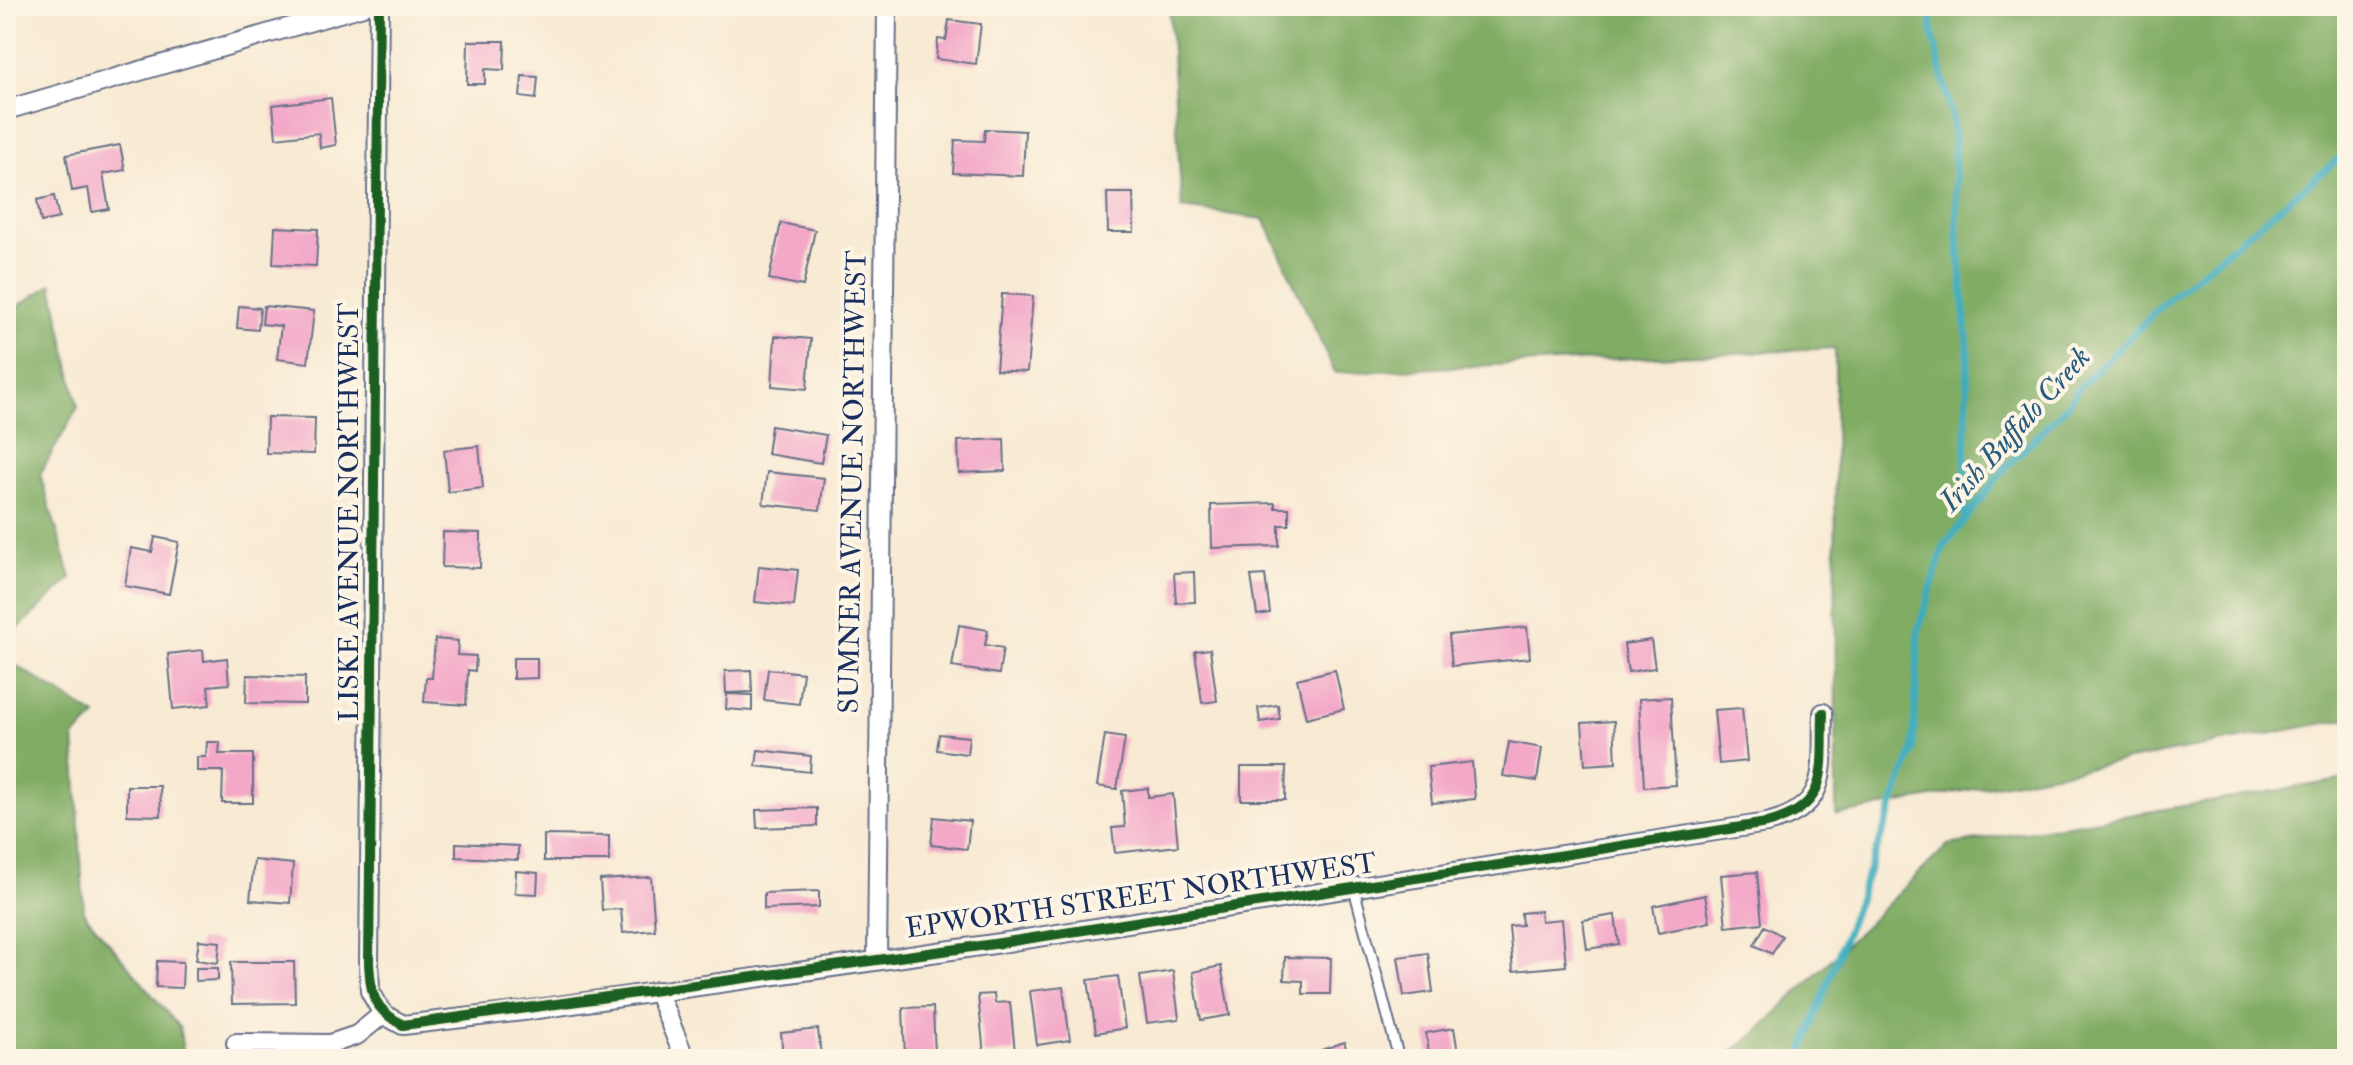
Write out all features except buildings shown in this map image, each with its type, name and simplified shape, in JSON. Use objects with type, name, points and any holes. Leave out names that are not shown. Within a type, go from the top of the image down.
[{"type":"street","points":[[6,110],[363,6]]},
{"type":"street","name":"LISKE AVENUE NORTHWEST","points":[[379,6],[369,963],[370,991],[383,1014]]},
{"type":"street","name":"SUMNER AVENUE NORTHWEST","points":[[877,959],[887,6]]},
{"type":"street","name":"EPWORTH STREET NORTHWEST","points":[[383,1014],[403,1025],[657,991],[1354,889],[1793,817],[1813,798],[1821,773],[1823,713]]},
{"type":"street","points":[[657,991],[685,1059]]},
{"type":"street","points":[[236,1043],[330,1044],[357,1035],[383,1014]]},
{"type":"lane","points":[[1354,889],[1399,1059]]},
{"type":"green space","points":[[1169,6],[2347,6],[2347,407],[2342,427],[2347,550],[2347,719],[1836,815],[1835,348],[1335,373],[1264,219],[1182,208]]},
{"type":"green space","points":[[52,284],[78,407],[40,474],[71,578],[6,640],[6,314]]},
{"type":"green space","points":[[6,659],[96,716],[74,737],[84,913],[179,1027],[185,1059],[6,1059]]},
{"type":"green space","points":[[2347,779],[2347,1059],[1722,1059],[1754,1035],[1948,845]]},
{"type":"waterway","points":[[1931,6],[1932,31],[1953,122],[1958,239],[1968,349],[1964,514]]},
{"type":"waterway","name":"Irish Buffalo Creek","points":[[1800,1059],[1913,750],[1919,627],[1944,546],[2006,467],[2165,302],[2347,152]]},
{"type":"cycle path","points":[[379,6],[369,963],[376,1000],[385,1013],[403,1025],[994,944],[1767,823],[1788,816],[1813,796],[1822,768],[1823,713]]}]
